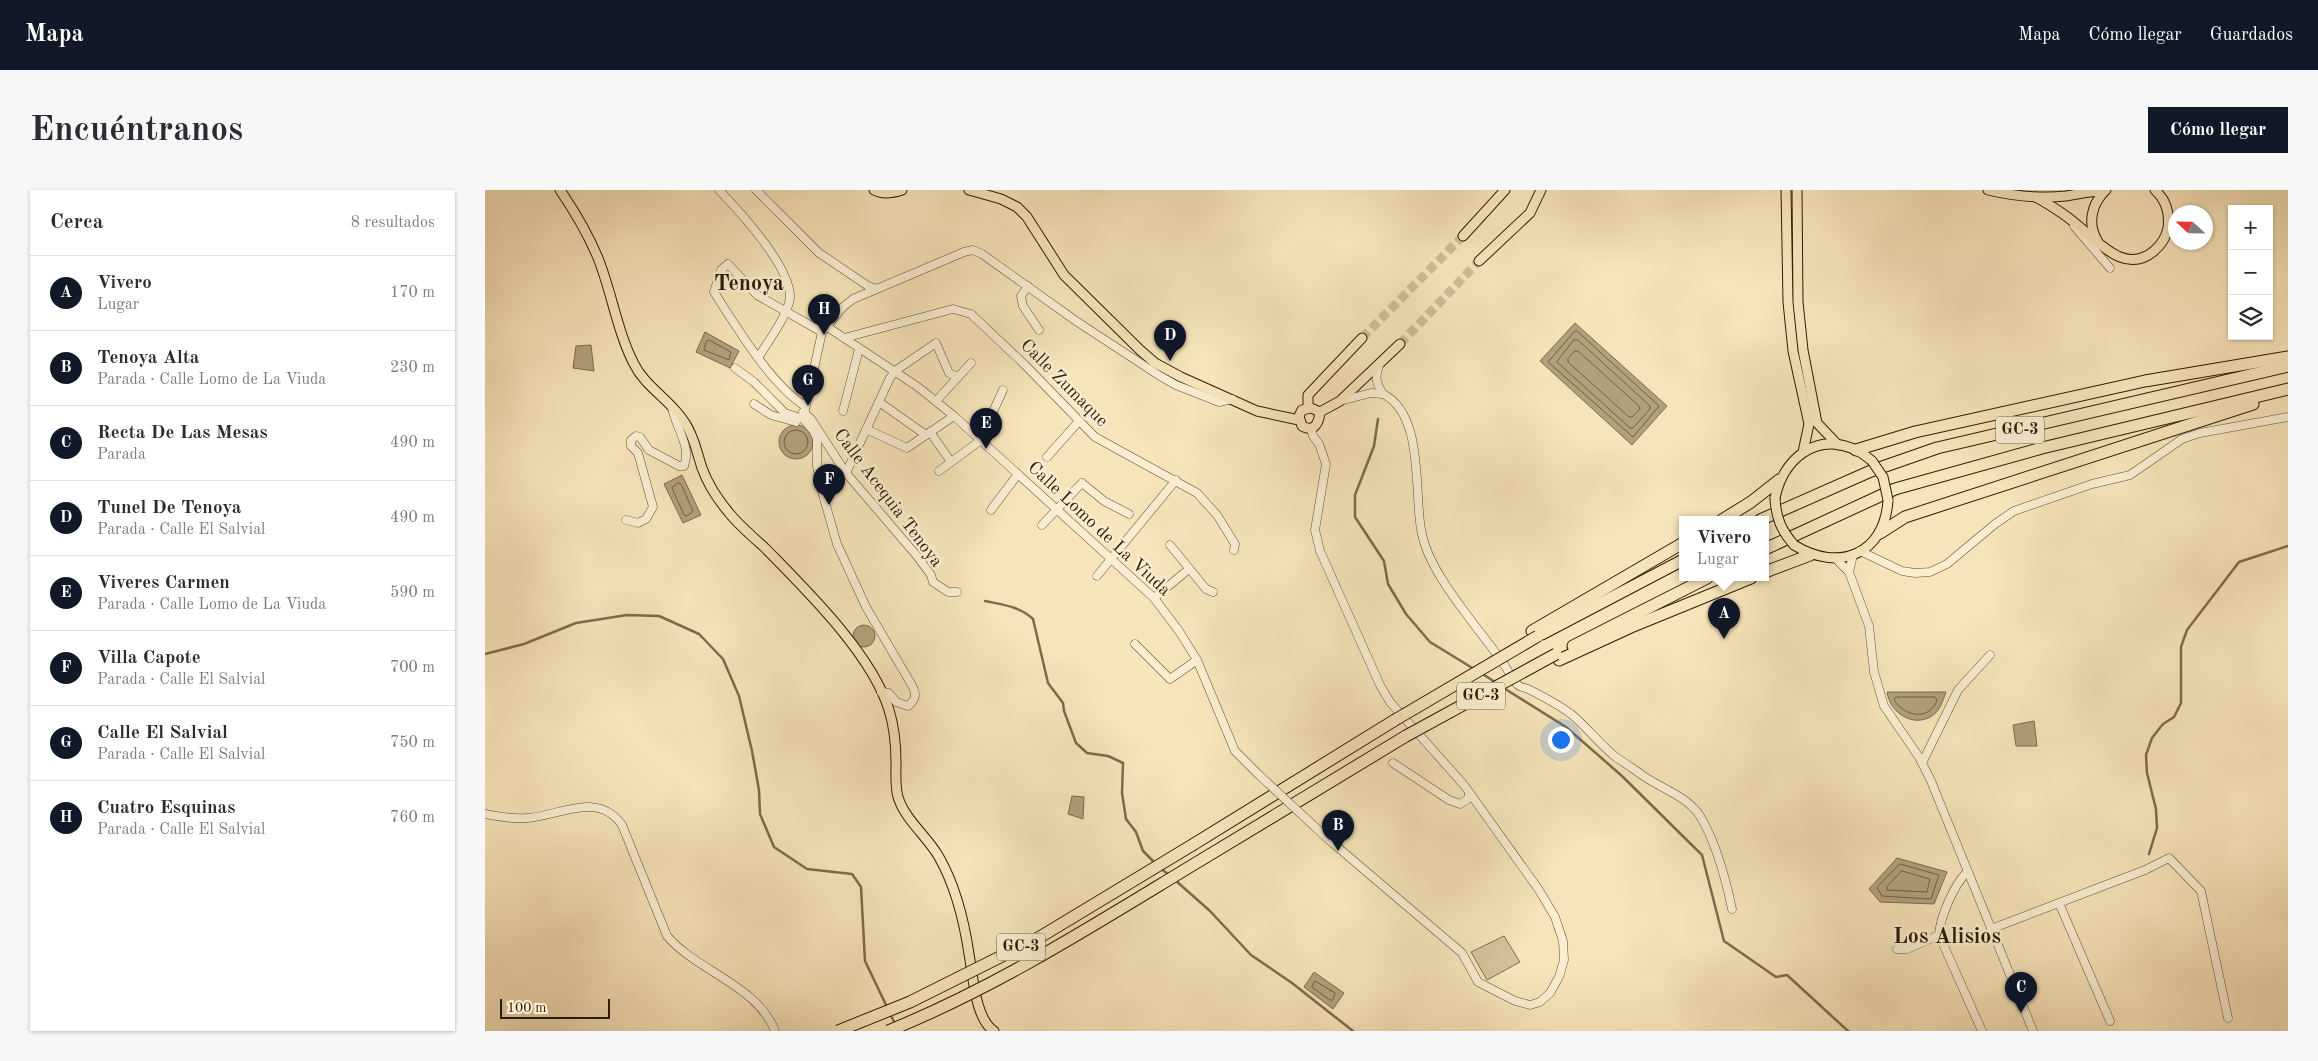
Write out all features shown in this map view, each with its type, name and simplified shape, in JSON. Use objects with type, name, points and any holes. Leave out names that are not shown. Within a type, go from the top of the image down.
[{"type":"highway","points":[[1856,450],[1915,432],[2145,381],[2288,358]]},
{"type":"highway","name":"GC-3","points":[[1769,516],[1871,470],[1937,448],[2288,366]]},
{"type":"highway","name":"GC-3","points":[[1769,546],[1895,490],[2042,448],[2288,389]]},
{"type":"highway","points":[[1880,533],[1905,518],[1947,503],[2288,393]]},
{"type":"highway","points":[[1728,516],[1751,502],[1779,480]]},
{"type":"highway","points":[[1535,634],[1679,545]]},
{"type":"highway","points":[[1769,570],[1810,555]]},
{"type":"highway","name":"GC-3","points":[[837,1031],[910,1002],[1040,937],[1535,634],[1679,562]]},
{"type":"highway","name":"GC-3","points":[[888,1031],[915,1020],[1045,955],[1406,736],[1701,581]]},
{"type":"highway","points":[[1557,657],[1744,581]]},
{"type":"main road","points":[[560,190],[580,220],[598,260],[625,343],[635,366],[646,383],[685,422],[703,471],[713,490],[731,515],[817,601],[859,655],[881,692],[889,710],[894,735],[898,796],[906,816],[921,830],[939,858],[955,892],[963,917],[975,993],[982,1016],[988,1027],[994,1031]]},
{"type":"main road","points":[[874,190],[879,193],[892,193],[902,190]]},
{"type":"main road","points":[[969,190],[1001,199],[1017,207],[1027,217],[1064,275],[1140,350],[1155,362],[1181,377],[1257,410],[1299,420]]},
{"type":"main road","points":[[1463,236],[1505,190]]},
{"type":"main road","points":[[1479,262],[1531,213],[1541,190]]},
{"type":"main road","points":[[1786,190],[1790,322],[1793,351],[1809,424],[1803,452]]},
{"type":"main road","points":[[1797,190],[1798,302],[1803,350],[1817,423],[1838,445]]},
{"type":"main road","points":[[1988,190],[2037,197],[2105,190]]},
{"type":"main road","points":[[2100,244],[2094,234],[2092,217],[2097,200],[2105,190]]},
{"type":"main road","points":[[2037,197],[2067,217],[2108,252],[2118,257],[2140,258],[2150,254],[2161,245],[2167,233],[2169,220],[2167,207],[2155,190]]},
{"type":"main road","points":[[1308,408],[1309,395],[1362,338]]},
{"type":"main road","points":[[1320,412],[1319,421],[1311,428],[1302,426],[1299,420],[1302,410],[1308,408],[1320,412],[1340,401],[1400,344]]},
{"type":"main road","points":[[1838,445],[1856,450],[1872,461],[1883,477],[1888,500],[1887,515],[1880,533],[1869,545],[1857,553],[1836,559],[1810,555],[1795,546],[1779,524],[1776,516],[1775,498],[1779,480],[1788,464],[1803,452],[1820,446],[1838,445]]},
{"type":"street","points":[[719,190],[752,228],[784,273],[790,297],[786,310],[758,358]]},
{"type":"street","points":[[756,190],[819,253],[868,286],[877,289]]},
{"type":"street","points":[[2067,217],[2110,268],[2108,252]]},
{"type":"street","points":[[881,692],[889,693],[897,702],[908,706],[915,696],[913,686],[865,607],[837,544],[821,488],[817,466],[817,440],[805,415],[824,329],[843,306],[853,299],[964,252],[973,250],[982,254],[1076,321],[1168,381],[1219,402],[1232,398]]},
{"type":"street","name":"Calle Lomo de La Viuda","points":[[721,270],[728,264],[757,295],[845,338],[895,371],[954,416],[1153,598],[1179,631],[1197,660],[1235,751],[1329,839],[1462,953],[1477,982],[1515,1002],[1530,1005],[1540,1002],[1550,993],[1559,977],[1564,960],[1563,941],[1555,917],[1539,890],[1464,785],[1390,702],[1380,685],[1320,551],[1315,530],[1326,464],[1311,428]]},
{"type":"street","name":"Calle Acequia Tenoya","points":[[721,270],[714,292],[745,342],[805,415],[811,419],[845,473],[917,556],[931,575],[933,582],[948,592],[957,592]]},
{"type":"street","points":[[1028,286],[1021,296],[1023,306],[1039,330]]},
{"type":"street","name":"Calle Zumaque","points":[[845,338],[953,309],[971,314],[1025,365],[1095,437],[1197,493],[1217,515],[1235,544],[1234,550]]},
{"type":"street","points":[[845,473],[895,371],[935,343],[949,373],[958,377]]},
{"type":"street","points":[[843,411],[859,348]]},
{"type":"street","points":[[936,401],[971,363]]},
{"type":"street","points":[[1380,363],[1376,374],[1376,383],[1383,394]]},
{"type":"street","points":[[735,368],[754,382],[785,413],[805,415]]},
{"type":"street","points":[[939,471],[978,438],[1003,390]]},
{"type":"street","points":[[1340,401],[1371,394],[1383,394],[1393,398],[1398,404],[1411,432],[1419,494],[1421,530],[1429,556],[1443,580],[1491,644],[1518,686],[1527,689],[1570,714],[1597,741],[1617,757],[1682,800],[1699,816],[1725,875],[1732,909]]},
{"type":"street","points":[[879,402],[928,434],[951,462]]},
{"type":"street","points":[[754,404],[771,415],[805,415]]},
{"type":"street","points":[[626,520],[638,523],[646,519],[653,507],[638,453],[631,446],[631,440],[636,436],[640,437],[649,450],[679,466],[684,466],[687,458],[686,448],[674,420],[672,407]]},
{"type":"street","points":[[866,429],[907,448],[954,416]]},
{"type":"street","points":[[1849,572],[1857,553],[1877,559],[1902,571],[1915,573],[1930,572],[1947,564],[1995,524],[2014,511],[2092,484],[2130,475],[2182,439],[2200,432],[2288,417]]},
{"type":"street","points":[[1047,457],[1079,421]]},
{"type":"street","points":[[991,510],[1018,474]]},
{"type":"street","points":[[1097,576],[1176,480]]},
{"type":"street","points":[[1042,525],[1082,483],[1104,501],[1129,514]]},
{"type":"street","points":[[1169,545],[1206,589],[1213,592]]},
{"type":"street","points":[[1869,545],[1877,559]]},
{"type":"street","points":[[1836,559],[1849,572],[1869,626],[1878,692],[1891,719],[1922,763],[1931,781],[2033,1031]]},
{"type":"street","points":[[1153,598],[1189,569]]},
{"type":"street","points":[[1135,644],[1170,679],[1197,660]]},
{"type":"street","points":[[1922,763],[1958,690],[1989,655]]},
{"type":"street","points":[[1393,763],[1449,800],[1460,804],[1467,799],[1469,794]]},
{"type":"street","points":[[485,814],[502,818],[529,818],[589,806],[604,808],[614,814],[622,825],[667,936],[678,949],[747,995],[765,1012],[775,1031]]},
{"type":"street","points":[[1991,929],[2145,870],[2165,858],[2173,860],[2201,891],[2228,1018]]},
{"type":"street","points":[[1967,872],[1960,879],[1940,924],[1939,935],[1982,1031]]},
{"type":"street","points":[[2059,902],[2110,1021]]},
{"type":"street","points":[[1897,949],[1907,949],[1939,935]]},
{"type":"shaded area","points":[[1504,936],[1520,962],[1487,980],[1471,952]]},
{"type":"water","points":[[1575,323],[1667,406],[1632,445],[1540,361]]},
{"type":"water","points":[[705,332],[739,351],[730,368],[696,352]]},
{"type":"water","points":[[591,345],[594,371],[573,368],[576,346]]},
{"type":"water","points":[[796,425],[803,426],[808,430],[812,435],[812,449],[808,454],[803,458],[796,459],[789,458],[784,454],[780,449],[779,442],[780,435],[784,430],[789,426]]},
{"type":"water","points":[[682,475],[701,515],[683,523],[664,484]]},
{"type":"water","points":[[864,625],[872,628],[875,636],[872,644],[864,647],[856,644],[853,636],[856,628]]},
{"type":"water","points":[[1887,692],[1946,692],[1935,714],[1925,719],[1917,720],[1910,719],[1898,712],[1889,700]]},
{"type":"water","points":[[2034,721],[2037,746],[2016,746],[2013,725]]},
{"type":"water","points":[[1072,796],[1084,797],[1083,819],[1068,814]]},
{"type":"water","points":[[1897,858],[1947,872],[1934,904],[1880,902],[1869,889]]},
{"type":"water","points":[[1314,972],[1344,993],[1333,1009],[1304,987]]},
{"type":"waterway","points":[[1378,419],[1374,446],[1355,495],[1355,517],[1384,561],[1388,584],[1406,614],[1430,642],[1474,669]]},
{"type":"waterway","points":[[2149,854],[2157,828],[2156,809],[2147,773],[2146,755],[2152,738],[2163,724],[2174,717],[2181,703],[2181,647],[2187,630],[2239,562],[2288,546]]},
{"type":"waterway","points":[[985,601],[1022,611],[1033,619],[1048,683],[1063,703],[1064,711],[1076,743],[1087,753],[1108,756],[1123,763],[1122,793],[1126,819],[1136,832],[1143,851],[1156,864]]},
{"type":"waterway","points":[[485,654],[524,644],[576,623],[627,615],[659,616],[699,634],[723,659],[739,696],[759,790],[760,814],[774,847],[807,869],[852,874],[861,887],[865,961],[887,1007]]},
{"type":"waterway","points":[[1481,673],[1495,682]]},
{"type":"waterway","points":[[1502,687],[1566,727],[1622,776],[1702,855],[1724,941],[1776,977],[1787,975],[1848,1031]]},
{"type":"waterway","points":[[1160,868],[1169,875]]},
{"type":"waterway","points":[[1175,880],[1210,911],[1251,955],[1292,983],[1353,1031]]},
{"type":"waterway","points":[[890,1014],[896,1025]]},
{"type":"tunnel","points":[[1362,338],[1463,236]]},
{"type":"tunnel","points":[[1400,344],[1479,261]]},
{"type":"place","name":"Cuatro Esquinas","points":[[824,335]]},
{"type":"place","name":"Tunel De Tenoya","points":[[1170,361]]},
{"type":"place","name":"Calle El Salvial","points":[[808,406]]},
{"type":"place","name":"Viveres Carmen","points":[[986,449]]},
{"type":"place","name":"Villa Capote","points":[[829,505]]},
{"type":"place","name":"Vivero","points":[[1724,639]]},
{"type":"place","name":"Tenoya Alta","points":[[1338,851]]},
{"type":"place","name":"Recta De Las Mesas","points":[[2021,1013]]},
{"type":"district","name":"Tenoya","points":[[749,284]]},
{"type":"district","name":"Los Alisios","points":[[1947,937]]}]
